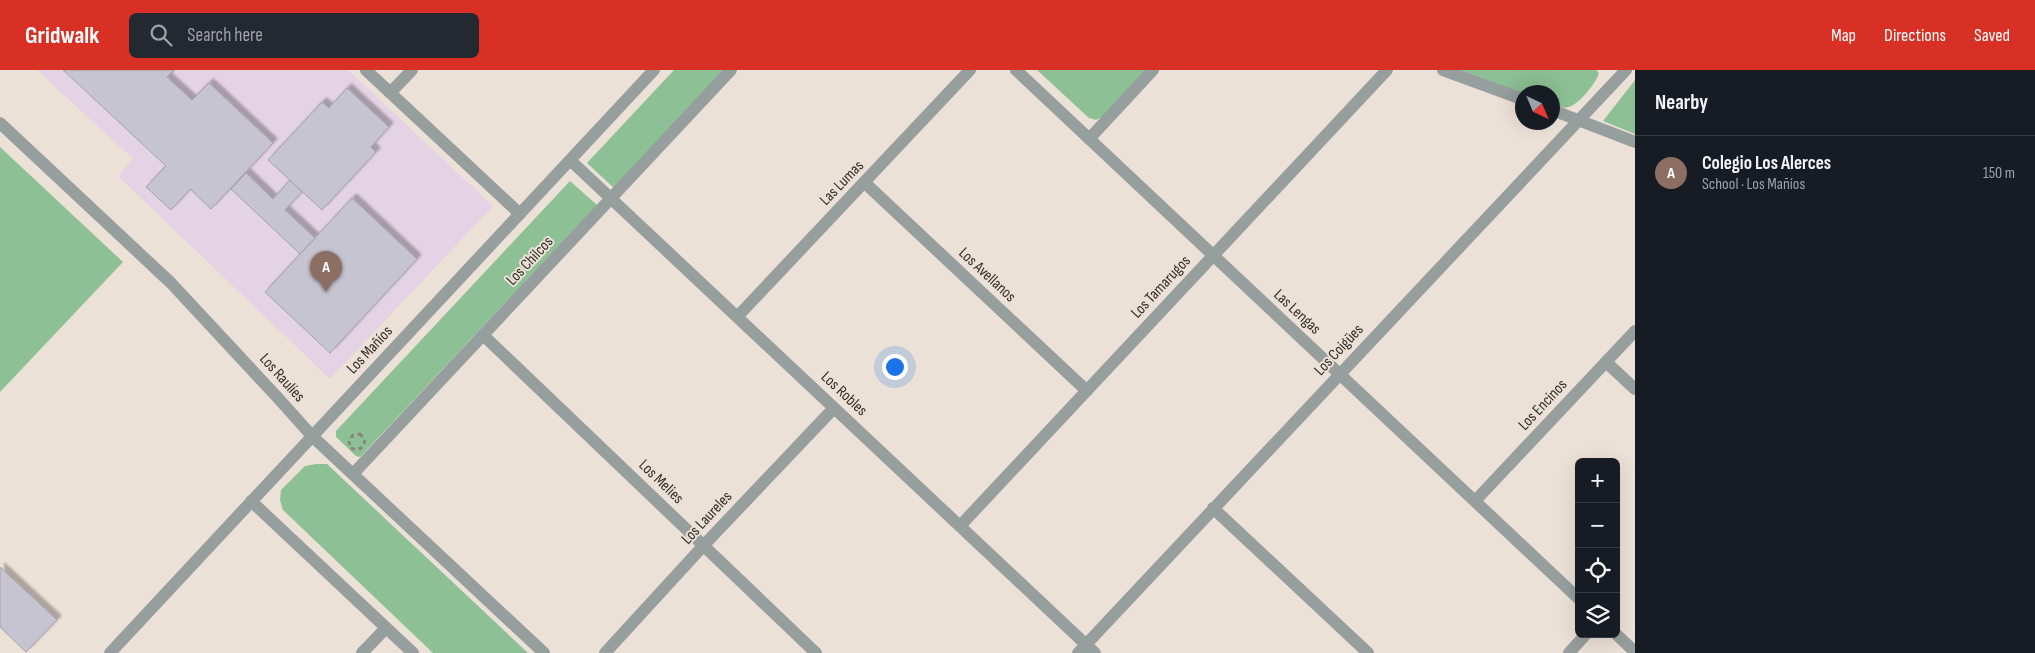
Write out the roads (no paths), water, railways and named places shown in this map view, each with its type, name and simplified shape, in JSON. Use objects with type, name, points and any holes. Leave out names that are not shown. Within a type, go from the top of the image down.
[{"type":"street","points":[[366,70],[520,214]]},
{"type":"street","points":[[390,93],[412,70]]},
{"type":"street","name":"Los Mañíos","points":[[110,653],[654,70]]},
{"type":"street","name":"Los Chilcos","points":[[352,474],[731,70]]},
{"type":"street","name":"Las Lumas","points":[[737,317],[970,70]]},
{"type":"street","name":"Las Lengas","points":[[1016,70],[1575,595]]},
{"type":"street","points":[[1089,139],[1153,70]]},
{"type":"street","name":"Los Tamarugos","points":[[960,526],[1387,70]]},
{"type":"street","points":[[1442,70],[1515,96]]},
{"type":"street","name":"Los Coigües","points":[[1086,650],[1213,508],[1626,70]]},
{"type":"street","points":[[1560,113],[1635,142]]},
{"type":"street","name":"Los Raulíes","points":[[0,123],[171,283],[312,436],[544,653]]},
{"type":"street","name":"Los Robles","points":[[570,160],[960,526],[1086,650]]},
{"type":"street","name":"Los Avellanos","points":[[865,183],[1087,391]]},
{"type":"street","name":"Los Encinos","points":[[1475,501],[1635,331]]},
{"type":"street","name":"Los Melies","points":[[483,335],[816,653]]},
{"type":"street","points":[[1606,362],[1635,389]]},
{"type":"street","name":"Los Laureles","points":[[605,653],[834,408]]},
{"type":"street","points":[[251,501],[413,653]]},
{"type":"street","points":[[1213,508],[1368,653]]},
{"type":"street","points":[[362,653],[386,628]]},
{"type":"street","points":[[1569,653],[1582,638]]},
{"type":"street","points":[[1620,638],[1635,652]]},
{"type":"place","name":"Colegio Los Alerces","points":[[326,292]]}]
